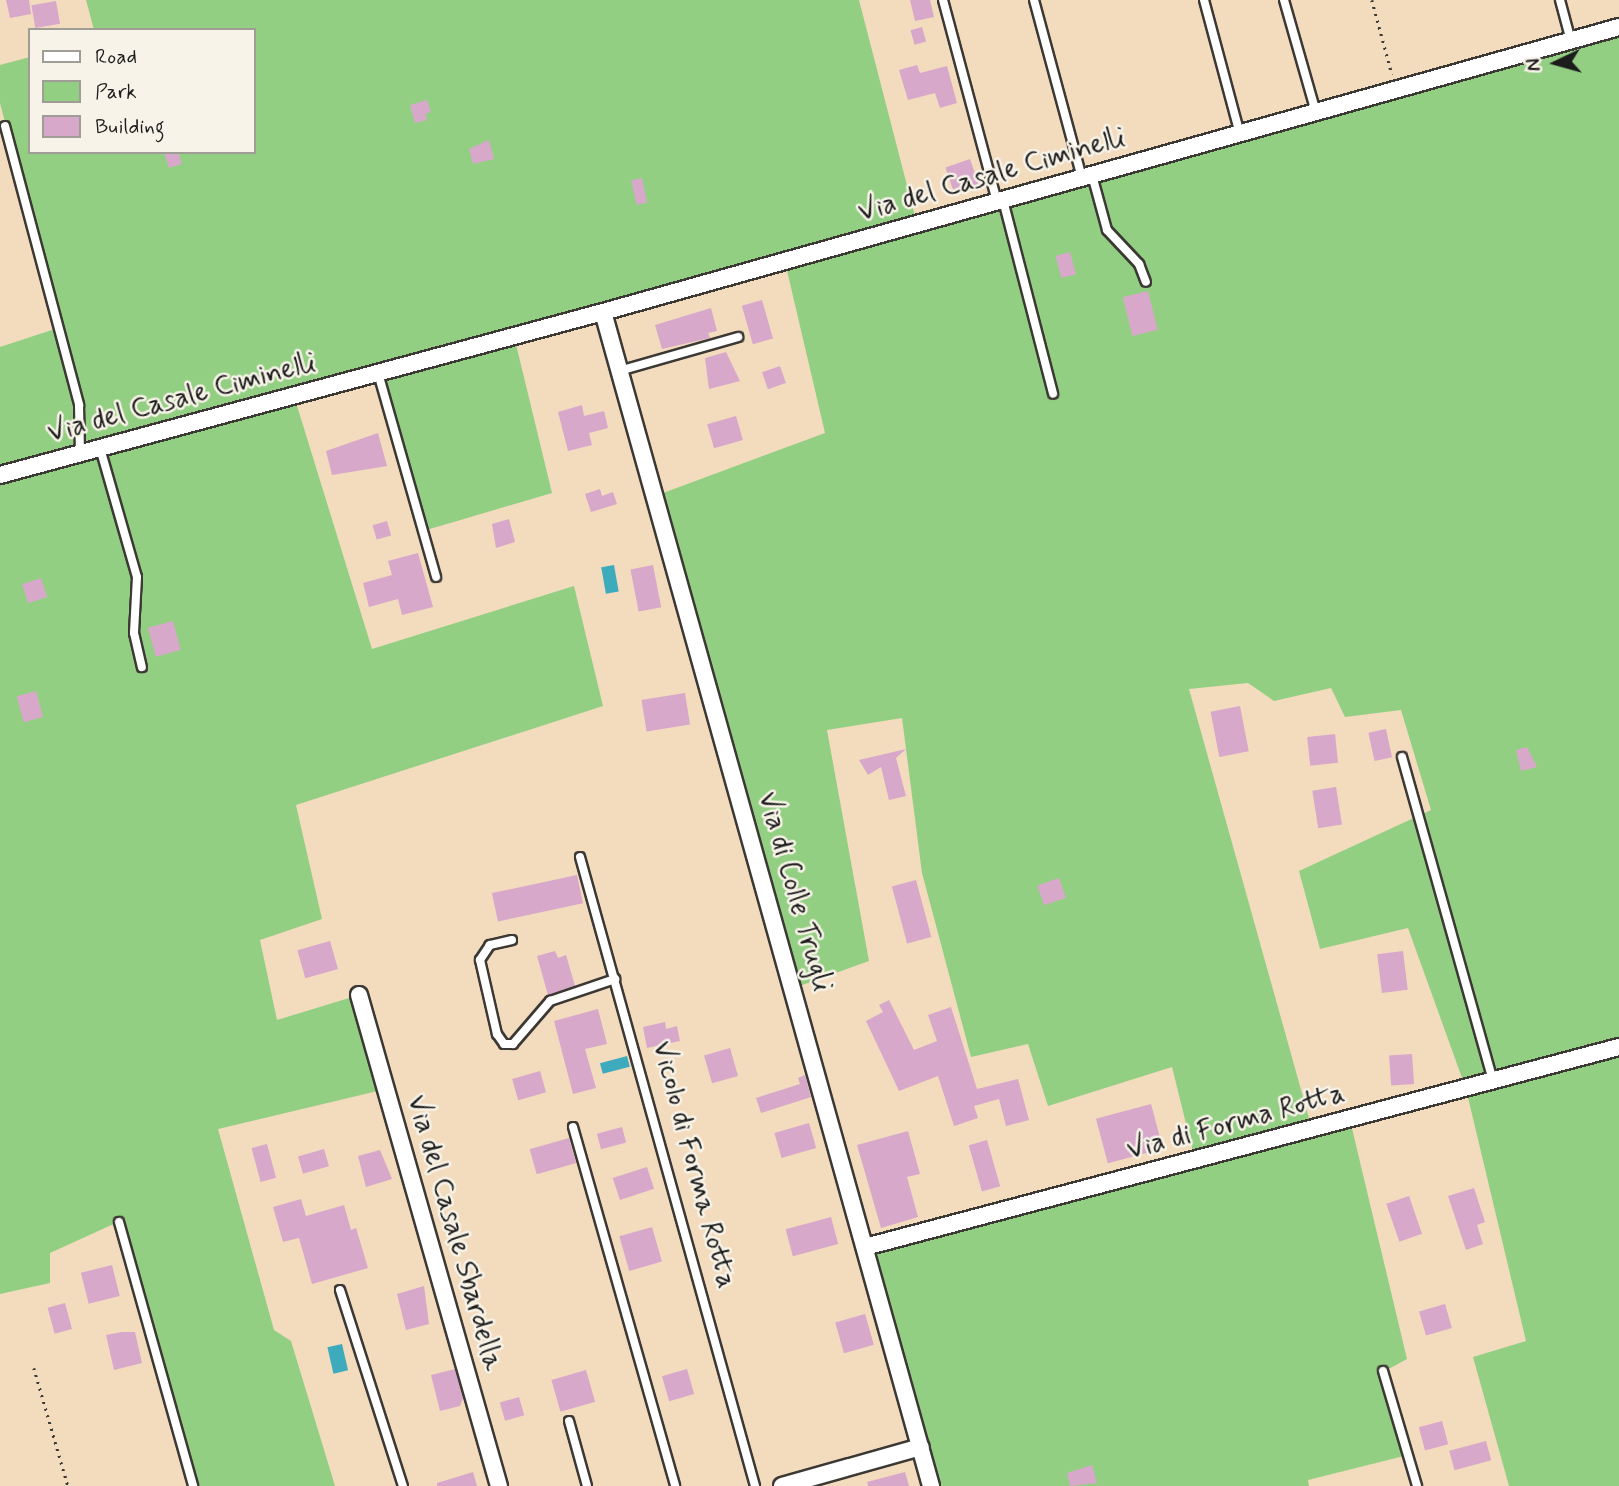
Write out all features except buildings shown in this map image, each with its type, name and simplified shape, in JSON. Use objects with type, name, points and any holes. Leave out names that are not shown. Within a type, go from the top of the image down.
[{"type":"street","name":"Via del Casale Ciminelli","points":[[0,475],[603,312],[1619,27]]},
{"type":"street","name":"Via di Colle Trugli","points":[[603,312],[931,1486]]},
{"type":"street","name":"Via del Casale Sbardella","points":[[359,995],[499,1486]]},
{"type":"street","name":"Via di Forma Rotta","points":[[865,1247],[1619,1047]]},
{"type":"street","points":[[782,1486],[921,1447]]},
{"type":"lane","points":[[943,0],[1053,394]]},
{"type":"lane","points":[[1034,0],[1087,177],[1107,230],[1139,264],[1146,282]]},
{"type":"lane","points":[[1203,0],[1240,134]]},
{"type":"lane","points":[[1283,0],[1316,112]]},
{"type":"lane","points":[[1560,0],[1571,41]]},
{"type":"lane","points":[[5,126],[79,405],[80,453]]},
{"type":"lane","points":[[619,371],[738,337]]},
{"type":"lane","points":[[378,373],[436,577]]},
{"type":"lane","points":[[100,448],[137,577],[134,633],[142,667]]},
{"type":"lane","points":[[1402,757],[1493,1082]]},
{"type":"lane","name":"Vicolo di Forma Rotta","points":[[580,858],[755,1486]]},
{"type":"lane","points":[[512,940],[490,944],[480,960],[497,1034],[504,1044],[513,1044],[550,1000],[615,979]]},
{"type":"lane","points":[[573,1127],[676,1486]]},
{"type":"lane","points":[[119,1222],[193,1486]]},
{"type":"lane","points":[[340,1290],[403,1486]]},
{"type":"lane","points":[[1382,1371],[1417,1486]]},
{"type":"lane","points":[[569,1422],[587,1486]]},
{"type":"path","points":[[1372,0],[1397,90]]},
{"type":"path","points":[[34,1368],[68,1486]]},
{"type":"green space","points":[[86,0],[859,0],[917,224],[1619,27],[1619,1486],[1509,1486],[1473,1357],[1526,1341],[1466,1089],[1408,928],[1320,949],[1299,871],[1431,810],[1401,710],[1345,717],[1331,688],[1274,701],[1248,683],[1189,689],[1312,1129],[1350,1120],[1407,1359],[1383,1372],[1408,1455],[1308,1480],[1309,1486],[931,1486],[865,1247],[1195,1160],[1172,1067],[1048,1106],[1028,1044],[971,1057],[922,873],[902,718],[827,730],[869,961],[794,988],[655,496],[825,433],[785,262],[514,336],[552,493],[423,531],[378,373],[294,396],[372,649],[574,586],[603,706],[296,805],[322,919],[260,940],[277,1020],[359,995],[386,1089],[218,1129],[274,1330],[291,1341],[335,1486],[193,1486],[118,1222],[50,1253],[50,1283],[0,1294],[0,347],[58,328],[0,103],[0,65],[28,58],[28,154],[256,154],[256,28],[93,28]]},
{"type":"water","points":[[614,565],[619,592],[606,594],[601,567]]},
{"type":"water","points":[[627,1056],[630,1067],[603,1074],[600,1063]]},
{"type":"water","points":[[342,1344],[348,1370],[333,1374],[327,1347]]}]
